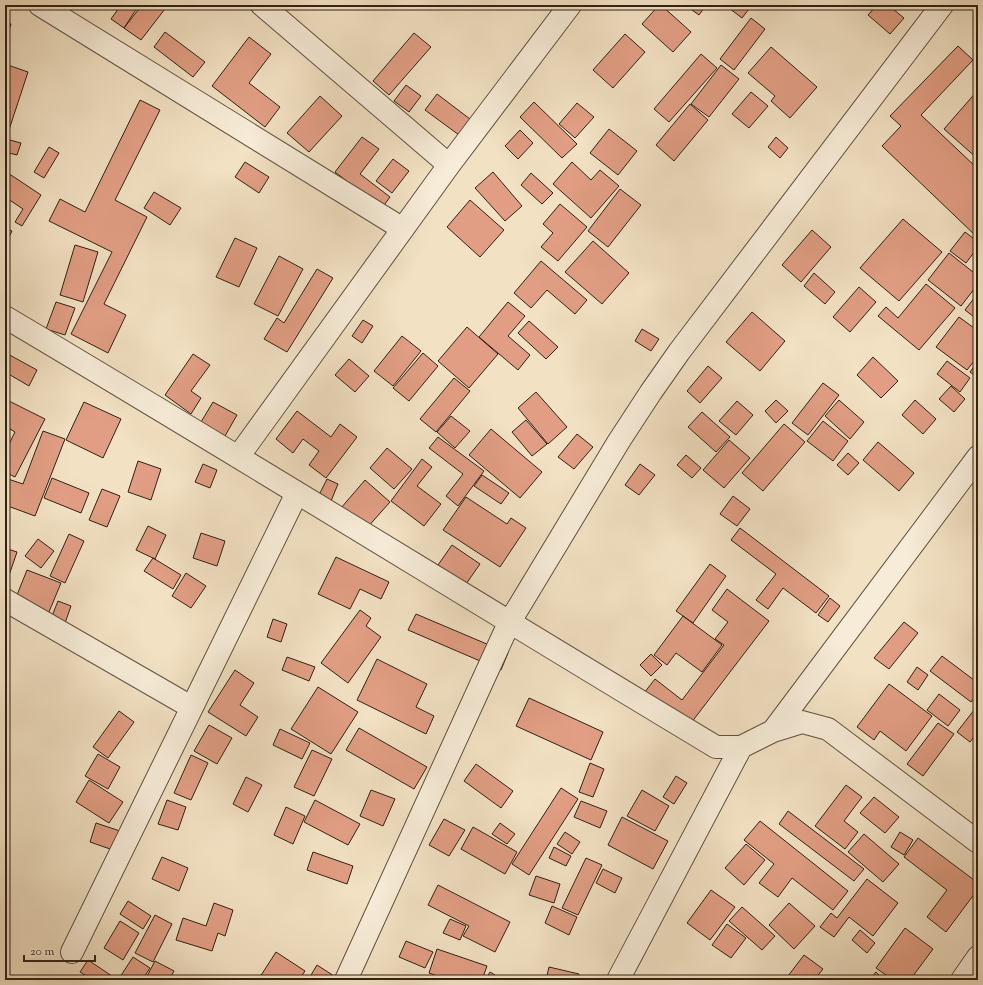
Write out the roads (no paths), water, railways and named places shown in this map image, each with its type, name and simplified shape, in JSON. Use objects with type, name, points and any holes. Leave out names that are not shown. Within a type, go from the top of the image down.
[{"type":"street","points":[[40,5],[403,229]]},
{"type":"street","points":[[262,5],[449,165]]},
{"type":"street","points":[[238,456],[449,165],[570,5]]},
{"type":"street","points":[[346,980],[509,623],[619,441],[651,392],[684,346],[942,5]]},
{"type":"street","points":[[5,317],[238,456],[509,623],[716,747],[741,747],[773,731],[802,722],[828,729],[978,842]]},
{"type":"street","points":[[773,731],[978,457]]},
{"type":"street","points":[[72,952],[297,493]]},
{"type":"street","points":[[5,600],[191,707]]},
{"type":"street","points":[[618,980],[741,747]]},
{"type":"street","points":[[962,980],[978,957]]}]
